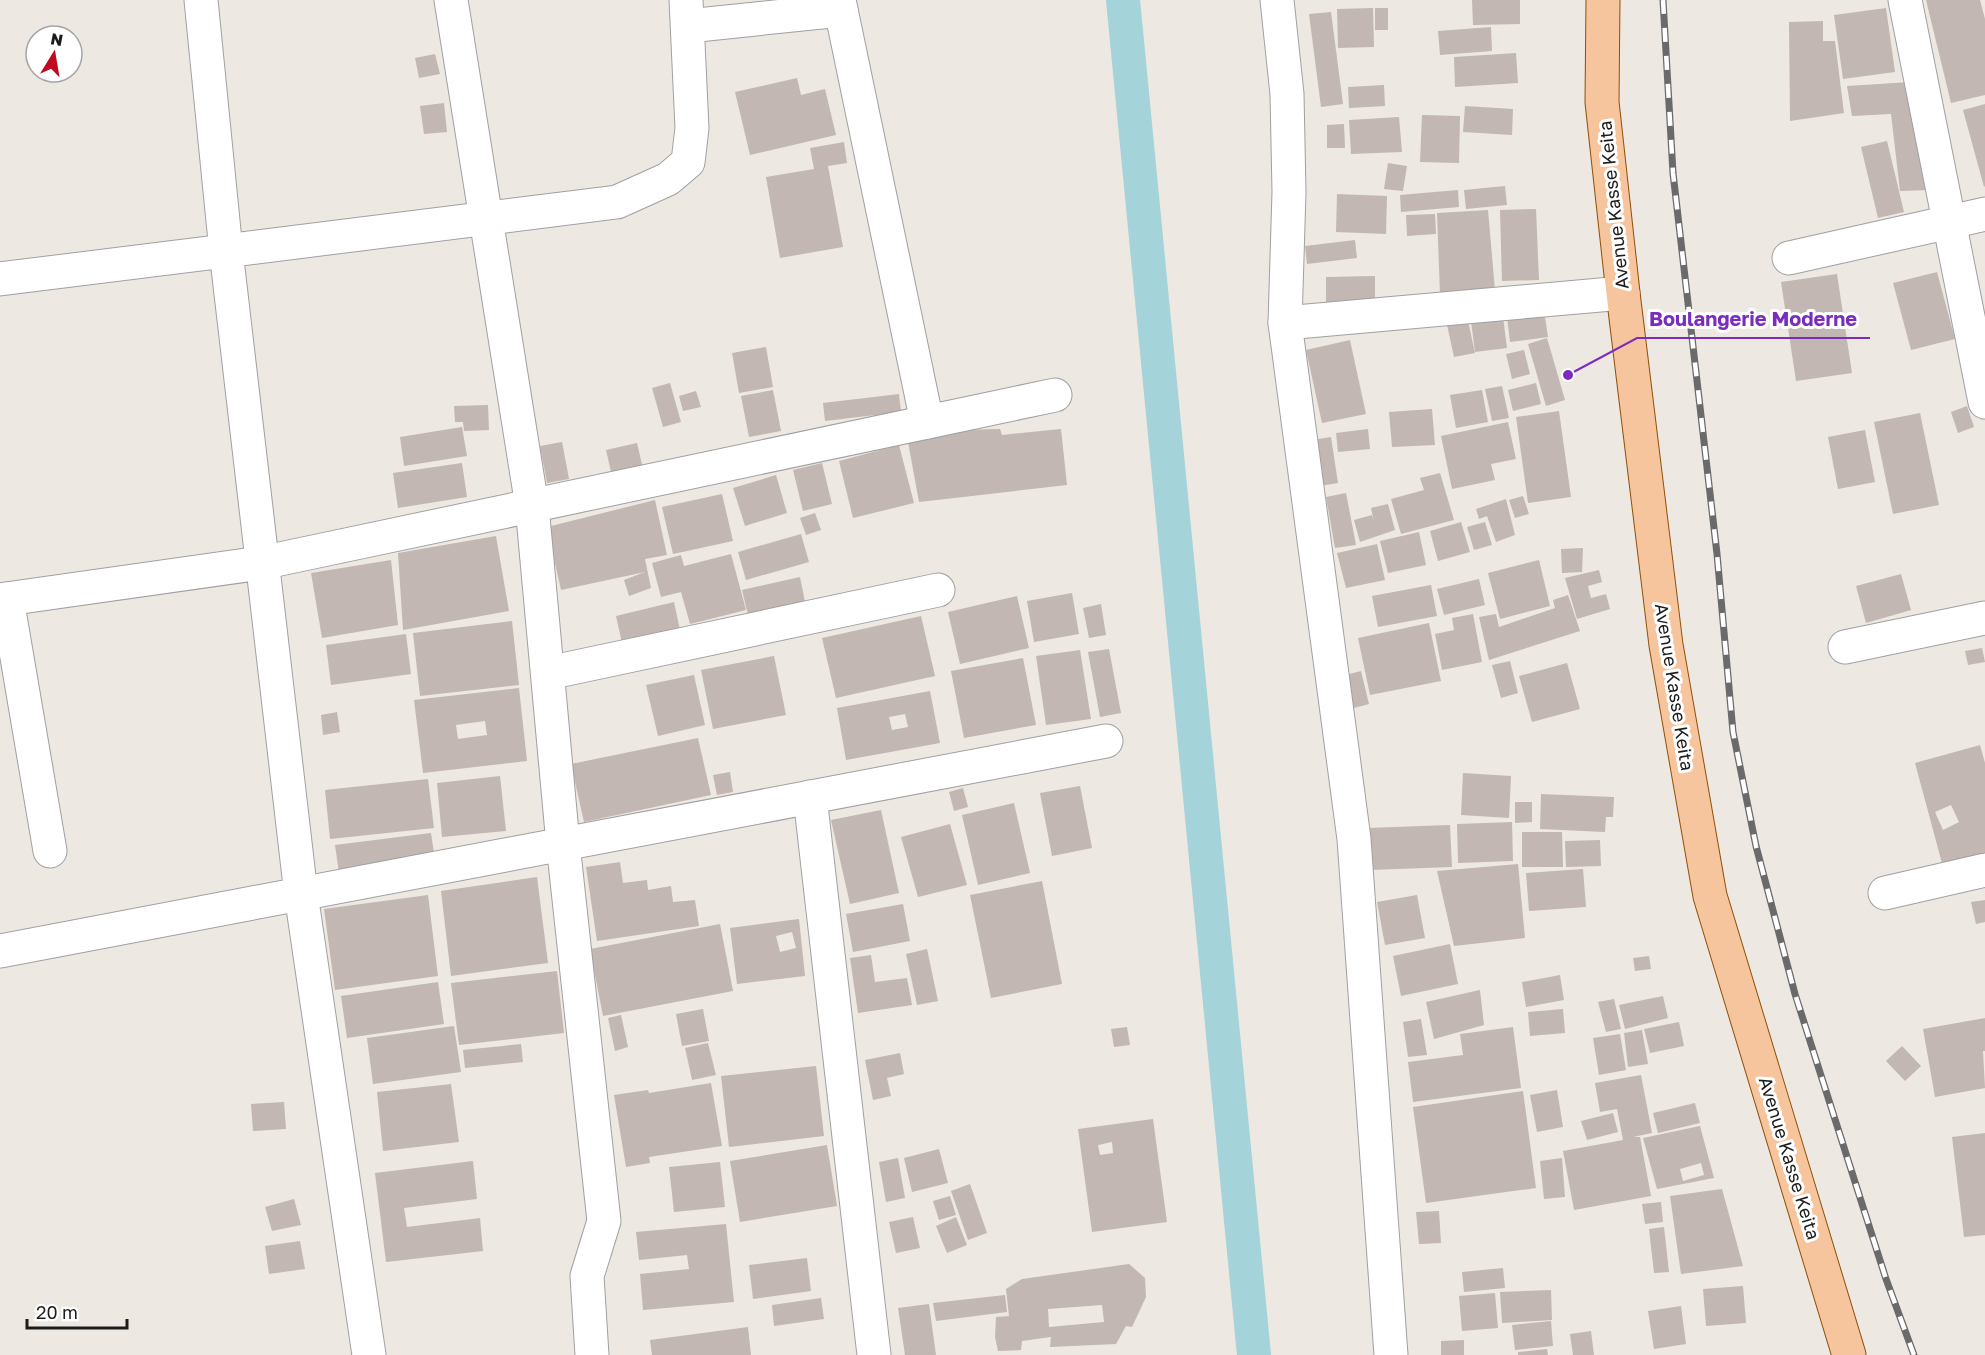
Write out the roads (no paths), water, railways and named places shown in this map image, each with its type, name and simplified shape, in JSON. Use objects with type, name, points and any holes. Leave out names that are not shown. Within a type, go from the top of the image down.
[{"type":"main road","name":"Avenue Kasse Keita","points":[[1602,0],[1602,102],[1623,293],[1666,645],[1710,896],[1849,1355]]},
{"type":"street","points":[[201,0],[226,251],[301,894],[369,1355]]},
{"type":"street","points":[[451,0],[532,506],[563,844],[604,1221],[587,1276],[592,1355]]},
{"type":"street","points":[[1277,0],[1287,94],[1289,192],[1285,323],[1354,838],[1391,1355]]},
{"type":"street","points":[[1905,0],[1985,402]]},
{"type":"street","points":[[0,279],[617,202],[668,178],[688,162],[692,128],[687,13],[840,5],[927,422]]},
{"type":"street","points":[[1789,258],[1985,213]]},
{"type":"street","points":[[1285,323],[1623,293]]},
{"type":"street","points":[[50,851],[4,599],[261,563],[1055,395]]},
{"type":"street","points":[[548,673],[938,590]]},
{"type":"street","points":[[1845,646],[1985,618]]},
{"type":"street","points":[[0,951],[1106,741]]},
{"type":"street","points":[[810,797],[874,1355]]},
{"type":"street","points":[[1885,893],[1985,870]]},
{"type":"waterway","points":[[1123,0],[1254,1355]]},
{"type":"railway","points":[[1663,0],[1673,173],[1717,554],[1733,732],[1756,846],[1795,994],[1886,1279],[1914,1355]]},
{"type":"place","name":"Boulangerie Moderne","points":[[1568,375]]}]
